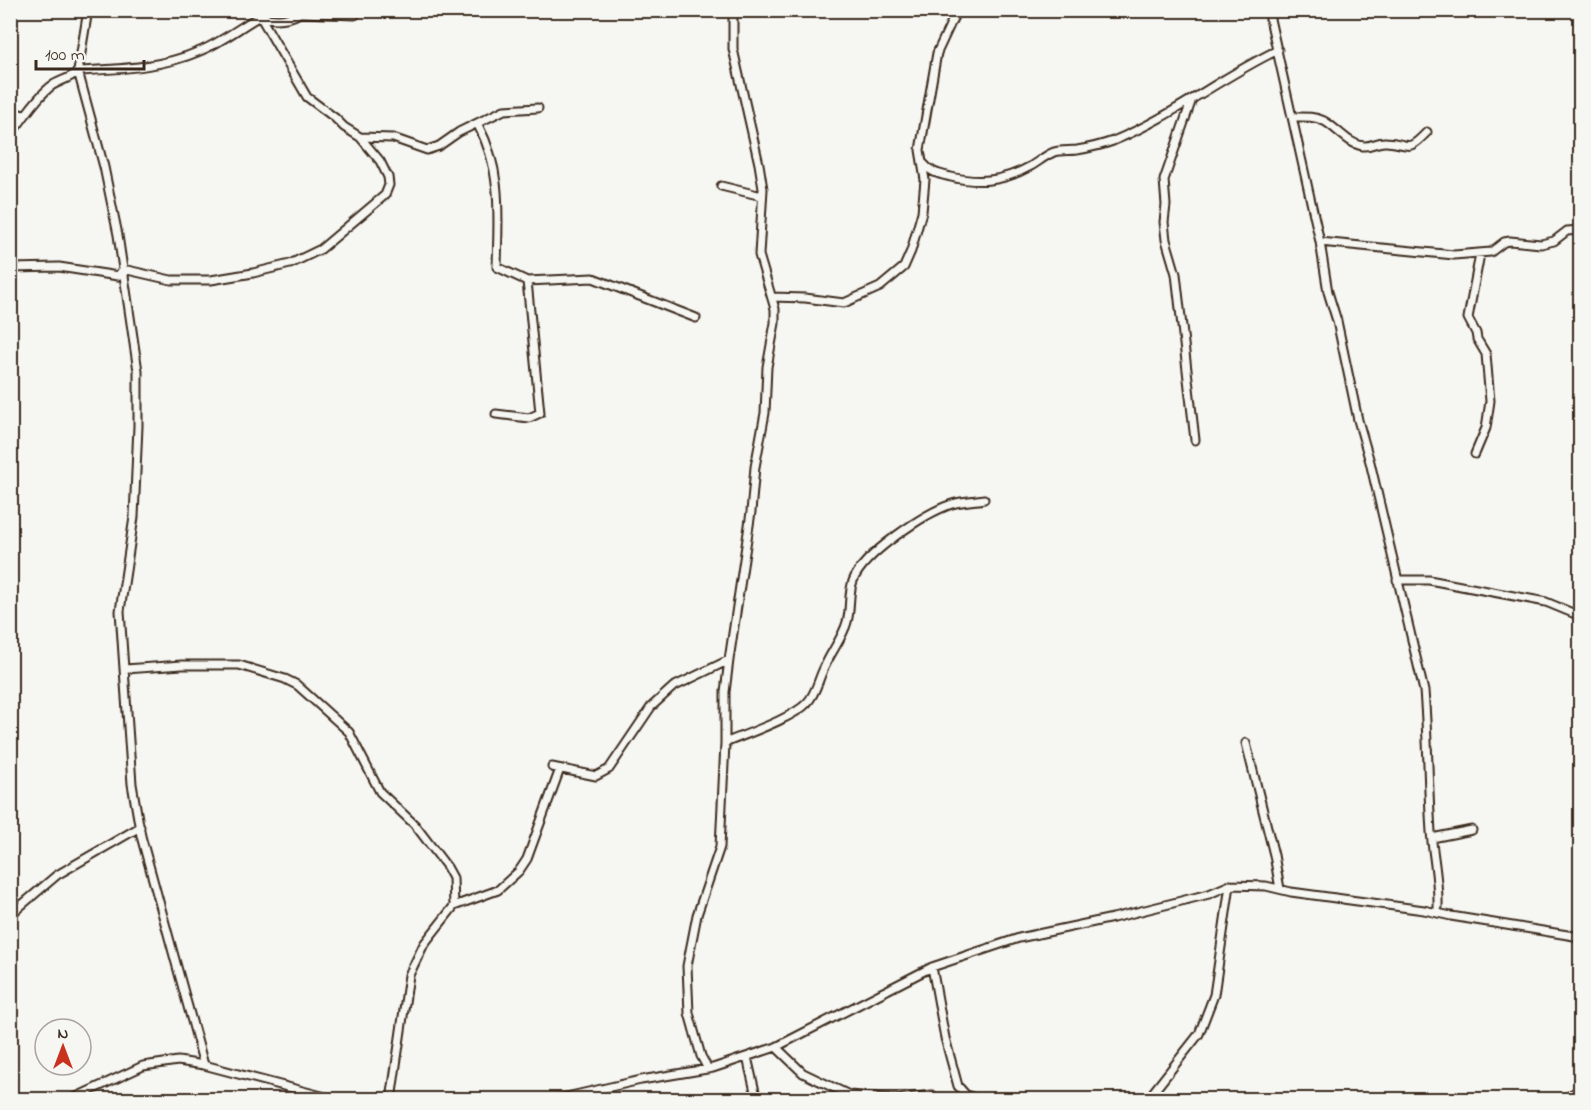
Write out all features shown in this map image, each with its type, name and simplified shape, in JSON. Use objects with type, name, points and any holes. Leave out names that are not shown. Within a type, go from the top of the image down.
[{"type":"street","points":[[88,10],[78,71],[104,167],[123,269],[138,371],[134,517],[120,611],[132,784],[140,827],[204,1065]]},
{"type":"street","points":[[708,1069],[701,1056],[689,1013],[687,966],[697,915],[720,847],[725,692],[751,512],[755,467],[765,413],[767,367],[775,323],[775,309],[759,255],[762,196],[759,164],[733,49],[733,10]]},
{"type":"street","points":[[926,180],[920,150],[937,53],[957,10]]},
{"type":"street","points":[[1268,10],[1320,242],[1328,292],[1337,321],[1358,420],[1424,691],[1438,907]]},
{"type":"street","points":[[260,16],[270,20],[290,17],[302,12],[355,15]]},
{"type":"street","points":[[10,135],[24,115],[50,87],[62,79],[74,76],[78,71],[136,68],[178,58],[200,51],[222,40],[260,16]]},
{"type":"street","points":[[123,269],[171,280],[211,280],[290,264],[321,249],[385,195],[389,185],[388,177],[380,161],[360,137],[307,97],[260,16]]},
{"type":"street","points":[[922,161],[929,170],[936,174],[978,182],[1006,177],[1054,153],[1093,147],[1120,138],[1192,101],[1245,66],[1278,50]]},
{"type":"street","points":[[1192,101],[1164,180],[1166,205],[1164,231],[1176,274],[1195,440]]},
{"type":"street","points":[[360,137],[393,138],[427,150],[439,146],[459,132],[478,125],[504,110],[538,108]]},
{"type":"street","points":[[10,111],[24,115]]},
{"type":"street","points":[[1292,117],[1317,118],[1354,143],[1363,146],[1383,141],[1406,146],[1417,143],[1427,132]]},
{"type":"street","points":[[478,125],[485,139],[498,187],[497,267],[527,281],[593,278],[696,318]]},
{"type":"street","points":[[772,297],[844,303],[880,287],[904,267],[911,251],[922,212],[929,170]]},
{"type":"street","points":[[721,186],[762,196]]},
{"type":"street","points":[[1320,242],[1454,255],[1480,254],[1491,252],[1504,242],[1541,244],[1554,241],[1567,231],[1581,230]]},
{"type":"street","points":[[1475,454],[1486,428],[1490,401],[1486,354],[1468,318],[1480,254]]},
{"type":"street","points":[[10,268],[59,267],[118,276],[123,269]]},
{"type":"street","points":[[496,414],[529,418],[540,413],[527,281]]},
{"type":"street","points":[[725,743],[785,717],[804,706],[814,695],[824,667],[848,621],[853,580],[860,568],[877,551],[905,529],[939,510],[953,504],[984,499]]},
{"type":"street","points":[[1397,580],[1429,580],[1546,602],[1581,616]]},
{"type":"street","points":[[391,1100],[409,975],[424,944],[454,906],[498,890],[519,871],[526,859],[556,768],[590,776],[603,774],[609,769],[651,707],[673,687],[729,660]]},
{"type":"street","points":[[125,669],[182,665],[239,665],[279,676],[297,685],[332,714],[349,732],[380,792],[415,825],[447,867],[453,878],[454,906]]},
{"type":"street","points":[[1246,743],[1274,855],[1280,889]]},
{"type":"street","points":[[10,915],[57,875],[140,827]]},
{"type":"street","points":[[1432,838],[1472,830]]},
{"type":"street","points":[[553,1100],[641,1080],[708,1069],[747,1057],[776,1047],[932,967],[1019,938],[1209,894],[1230,885],[1266,886],[1581,937]]},
{"type":"street","points":[[1147,1100],[1199,1035],[1209,1012],[1214,995],[1230,885]]},
{"type":"street","points":[[1424,910],[1438,907],[1451,916]]},
{"type":"street","points":[[932,967],[945,1038],[958,1086],[966,1095],[980,1100]]},
{"type":"street","points":[[776,1047],[803,1073],[849,1095],[898,1099],[932,1095]]},
{"type":"street","points":[[747,1057],[757,1100]]},
{"type":"street","points":[[70,1100],[143,1066],[178,1061],[204,1065],[337,1100]]},
{"type":"street","points":[[1563,1100],[1581,1089]]}]
